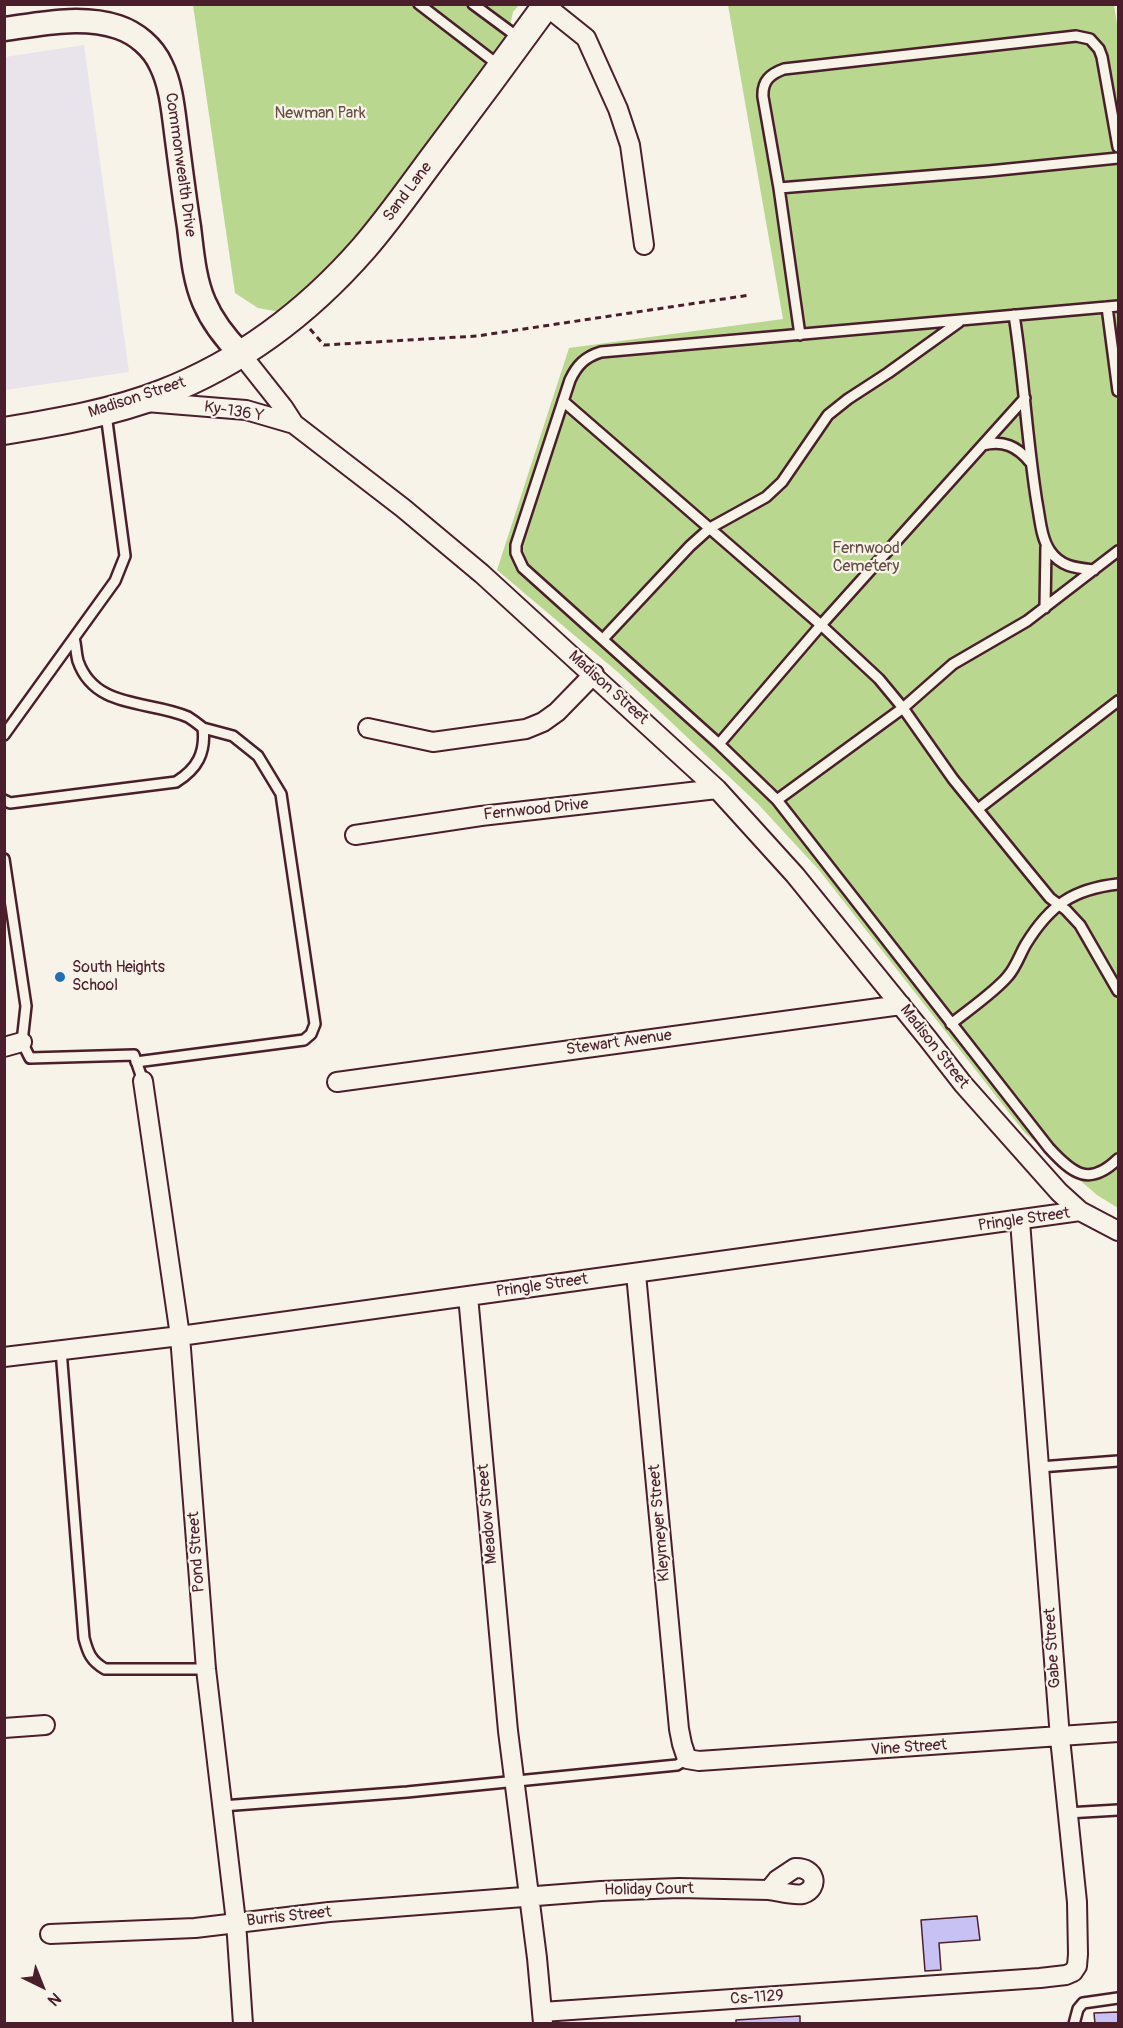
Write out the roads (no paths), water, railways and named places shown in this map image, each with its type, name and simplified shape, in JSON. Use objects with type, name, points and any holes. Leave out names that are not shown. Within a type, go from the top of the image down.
[{"type":"main road","name":"Sand Lane","points":[[241,354],[297,315],[364,248],[388,219],[546,5]]},
{"type":"main road","name":"Madison Street","points":[[4,431],[105,411],[138,402],[189,382],[241,354]]},
{"type":"street","points":[[546,5],[586,38],[618,109],[630,145],[644,245]]},
{"type":"street","name":"Commonwealth Drive","points":[[4,29],[60,21],[100,22],[119,27],[136,36],[150,48],[167,79],[191,247],[199,285],[215,324],[241,354]]},
{"type":"street","name":"Madison Street","points":[[241,354],[277,398],[294,424],[412,515],[482,574],[594,674],[717,789],[795,875],[963,1084],[1059,1192],[1080,1211],[1119,1231]]},
{"type":"street","name":"Ky-136 Y","points":[[138,402],[246,410],[294,424]]},
{"type":"street","points":[[368,728],[433,742],[526,729],[543,723],[557,712],[594,674]]},
{"type":"street","name":"Fernwood Drive","points":[[355,836],[481,816],[717,789]]},
{"type":"street","name":"Stewart Avenue","points":[[337,1082],[901,1005]]},
{"type":"street","name":"Pond Street","points":[[143,1081],[180,1336],[206,1669],[236,1922],[243,2024]]},
{"type":"street","name":"Pringle Street","points":[[4,1357],[180,1336],[1080,1211]]},
{"type":"street","name":"Gabe Street","points":[[973,1982],[1066,1975],[1073,1972],[1077,1966],[1078,1954],[1077,1902],[1066,1813],[1020,1221]]},
{"type":"street","name":"Kleymeyer Street","points":[[636,1274],[679,1729],[681,1744],[693,1760]]},
{"type":"street","name":"Meadow Street","points":[[468,1296],[515,1786]]},
{"type":"street","points":[[4,1728],[45,1725]]},
{"type":"street","name":"Vine Street","points":[[693,1760],[1060,1738],[1119,1732]]},
{"type":"street","points":[[515,1786],[542,2018]]},
{"type":"street","name":"Holiday Court","points":[[529,1896],[679,1888],[769,1890]]},
{"type":"street","name":"Burris Street","points":[[50,1934],[195,1928],[329,1912],[529,1896]]},
{"type":"street","name":"Cs-1129","points":[[542,2018],[973,1982]]},
{"type":"lane","points":[[419,4],[501,67]]},
{"type":"lane","points":[[473,4],[521,40]]},
{"type":"lane","points":[[800,334],[762,90],[769,76],[784,69],[1076,36],[1084,37],[1095,43],[1102,57],[1119,147]]},
{"type":"lane","points":[[779,188],[1119,158]]},
{"type":"lane","points":[[1119,306],[601,352],[591,355],[574,371],[516,545],[516,553],[524,568],[719,744],[777,800],[1049,1149],[1065,1164],[1087,1176],[1101,1173],[1119,1159]]},
{"type":"lane","points":[[1107,307],[1119,391]]},
{"type":"lane","points":[[1014,315],[1025,398],[1030,462],[1046,544],[1045,608]]},
{"type":"lane","points":[[603,639],[690,546],[710,528],[766,497],[782,482],[828,416],[848,399],[961,320]]},
{"type":"lane","points":[[719,744],[821,625],[1025,398]]},
{"type":"lane","points":[[563,400],[821,625],[879,679],[903,708],[935,756],[1044,891],[1080,925],[1119,991]]},
{"type":"lane","points":[[4,735],[115,581],[125,556],[105,411]]},
{"type":"lane","points":[[982,446],[1001,443],[1011,445],[1030,462]]},
{"type":"lane","points":[[1046,544],[1058,561],[1067,566],[1094,570]]},
{"type":"lane","points":[[777,800],[903,708],[952,664],[1014,630],[1115,554],[1119,566]]},
{"type":"lane","points":[[74,638],[82,670],[94,686],[117,699],[188,717],[203,728],[232,736],[258,756],[281,794],[315,1024],[304,1040],[136,1062]]},
{"type":"lane","points":[[978,809],[1119,701]]},
{"type":"lane","points":[[4,800],[10,803],[176,782],[191,772],[197,761],[205,742],[203,728]]},
{"type":"lane","points":[[4,859],[26,1006],[13,1044],[30,1058],[134,1055],[143,1081]]},
{"type":"lane","points":[[951,1024],[1008,976],[1040,924],[1059,905],[1086,890],[1119,884]]},
{"type":"lane","points":[[61,1350],[83,1626],[88,1653],[93,1662],[105,1669],[206,1669]]},
{"type":"lane","points":[[1040,1467],[1119,1461]]},
{"type":"lane","points":[[222,1806],[515,1786],[677,1765],[693,1760]]},
{"type":"lane","points":[[1066,1813],[1119,1810]]},
{"type":"lane","points":[[1074,2024],[1078,2009],[1083,2003],[1119,1998]]},
{"type":"place","name":"South Heights School","points":[[60,977]]},
{"type":"park label","name":"Newman Park","points":[[320,114]]},
{"type":"park label","name":"Fernwood Cemetery","points":[[866,558]]}]
